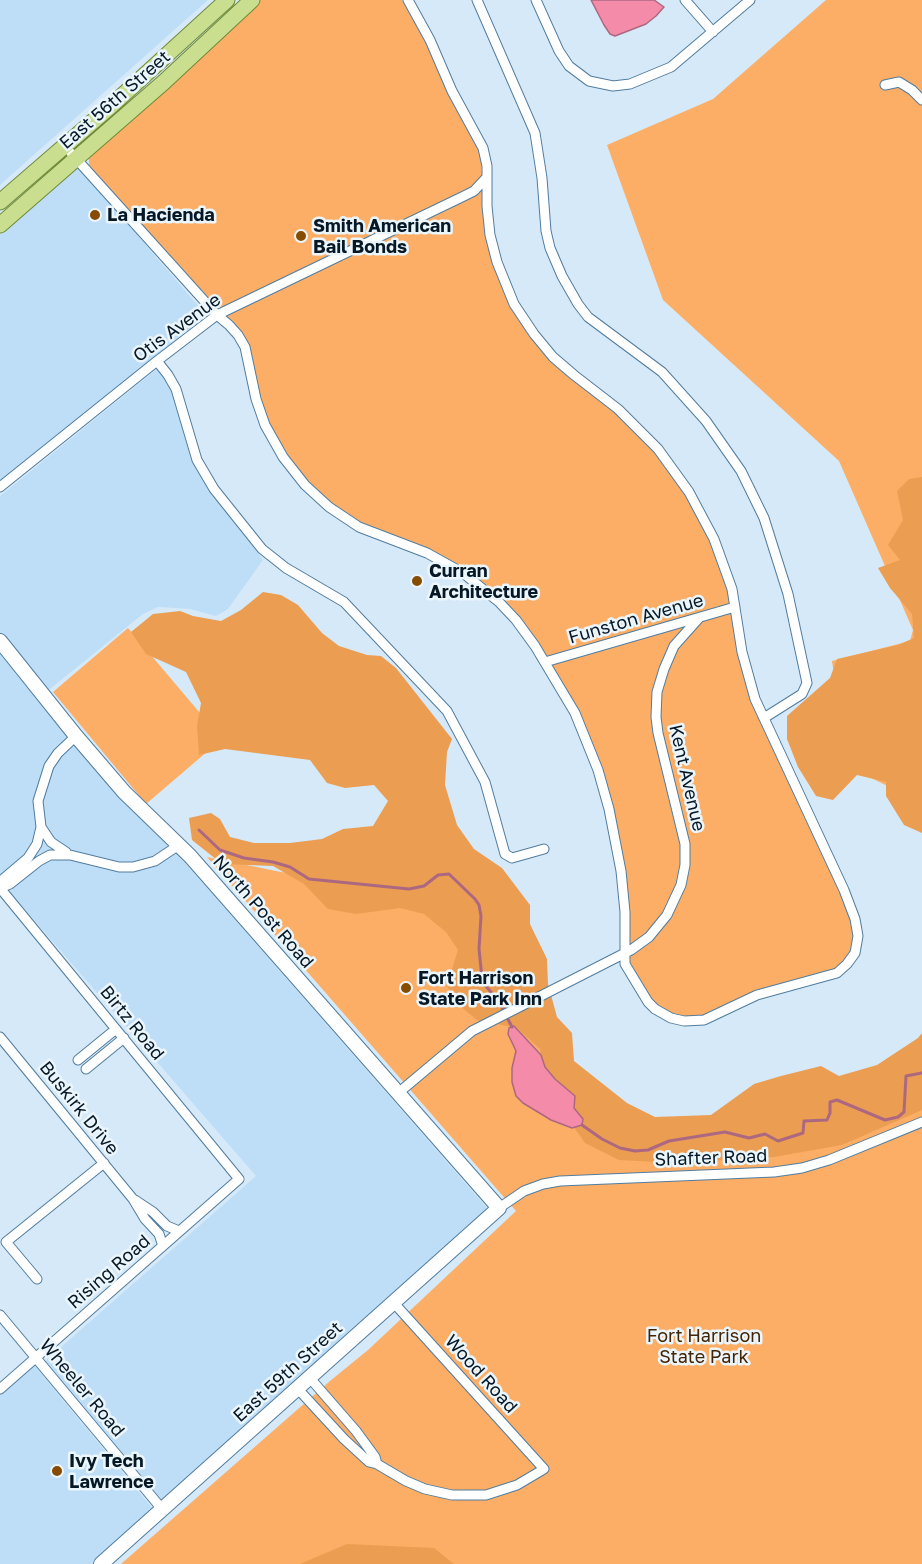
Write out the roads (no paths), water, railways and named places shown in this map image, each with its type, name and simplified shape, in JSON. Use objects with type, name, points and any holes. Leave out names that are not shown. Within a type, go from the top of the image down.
[{"type":"main road","name":"East 56th Street","points":[[0,202],[104,112],[227,0]]},
{"type":"main road","name":"East 56th Street","points":[[0,225],[74,156],[187,61],[252,0]]},
{"type":"street","points":[[74,156],[242,341],[256,399],[266,425],[283,457],[305,485],[329,507],[359,527],[427,553],[477,583],[510,614],[545,662],[575,712],[592,750],[621,871],[628,970],[648,1002],[667,1016],[690,1021],[713,1016],[745,999],[772,990],[837,973],[852,958],[858,936],[852,909],[764,718],[748,675],[729,580],[712,535],[694,499],[674,469],[630,420],[553,357],[520,314],[504,281],[492,246],[487,206],[488,177],[480,140],[452,91],[430,40],[408,0]]},
{"type":"street","points":[[477,0],[535,133],[542,178],[544,218],[550,248],[559,270],[578,304],[594,322],[662,372],[717,434],[735,460],[764,518],[788,594],[807,683],[802,694],[764,718]]},
{"type":"street","points":[[536,0],[564,59],[579,75],[599,84],[613,86],[630,84],[670,67],[750,0]]},
{"type":"street","points":[[685,0],[713,32]]},
{"type":"street","points":[[885,85],[899,82],[922,100]]},
{"type":"street","name":"Otis Avenue","points":[[0,487],[217,315],[474,191],[488,177]]},
{"type":"street","points":[[157,361],[176,389],[197,460],[214,489],[254,540],[286,568],[344,602],[447,711],[485,782],[505,854],[512,858],[544,849]]},
{"type":"street","name":"Funston Avenue","points":[[545,662],[735,607]]},
{"type":"street","name":"Kent Avenue","points":[[397,1094],[464,1036],[640,944],[657,928],[669,911],[681,885],[685,865],[685,844],[660,741],[656,709],[658,688],[669,657],[684,633],[699,618]]},
{"type":"street","name":"North Post Road","points":[[0,641],[130,799],[179,845],[499,1208]]},
{"type":"street","points":[[0,888],[2,880],[32,852],[37,844],[41,827],[38,801],[49,766],[58,753],[76,736]]},
{"type":"street","points":[[41,827],[51,842],[70,855]]},
{"type":"street","points":[[0,888],[10,884],[50,855],[70,855],[118,867],[132,867],[146,865],[179,845]]},
{"type":"street","name":"Birtz Road","points":[[0,888],[239,1179]]},
{"type":"street","points":[[78,1060],[116,1029]]},
{"type":"street","name":"Buskirk Drive","points":[[0,1038],[133,1199],[145,1219],[159,1234],[163,1246]]},
{"type":"street","points":[[86,1069],[124,1038]]},
{"type":"street","name":"Shafter Road","points":[[499,1208],[524,1191],[560,1181],[774,1172],[802,1168],[829,1160],[922,1122]]},
{"type":"street","points":[[37,1280],[6,1242],[104,1163]]},
{"type":"street","name":"Rising Road","points":[[0,1389],[239,1179]]},
{"type":"street","name":"Buskirk Drive","points":[[133,1199],[153,1212],[167,1226],[179,1232]]},
{"type":"street","name":"East 59th Street","points":[[101,1564],[499,1208]]},
{"type":"street","name":"Wood Road","points":[[377,1464],[425,1489],[462,1496],[486,1495],[500,1491],[526,1481],[544,1469],[393,1302]]},
{"type":"street","name":"Wheeler Road","points":[[0,1315],[162,1509]]},
{"type":"street","points":[[297,1388],[344,1439],[369,1462],[377,1464],[375,1457],[356,1431],[309,1377]]},
{"type":"waterway","points":[[199,830],[220,850],[244,858],[290,867],[309,879],[409,889],[424,886],[438,875],[449,874],[479,905],[481,916],[479,949],[482,978],[484,984],[498,1000],[512,1027]]},
{"type":"waterway","points":[[582,1125],[620,1148],[635,1151],[648,1150],[669,1141],[725,1132],[749,1138],[765,1134],[778,1141],[803,1133],[804,1121],[827,1120],[830,1113],[830,1102],[837,1100],[885,1120],[898,1117],[904,1112],[906,1076],[922,1073]]},
{"type":"place","name":"La Hacienda","points":[[95,215]]},
{"type":"place","name":"Smith American Bail Bonds","points":[[301,236]]},
{"type":"place","name":"Curran Architecture","points":[[417,581]]},
{"type":"place","name":"Fort Harrison State Park Inn","points":[[406,988]]},
{"type":"place","name":"Ivy Tech Lawrence","points":[[57,1471]]},
{"type":"park label","name":"Fort Harrison State Park","points":[[704,1346]]}]
